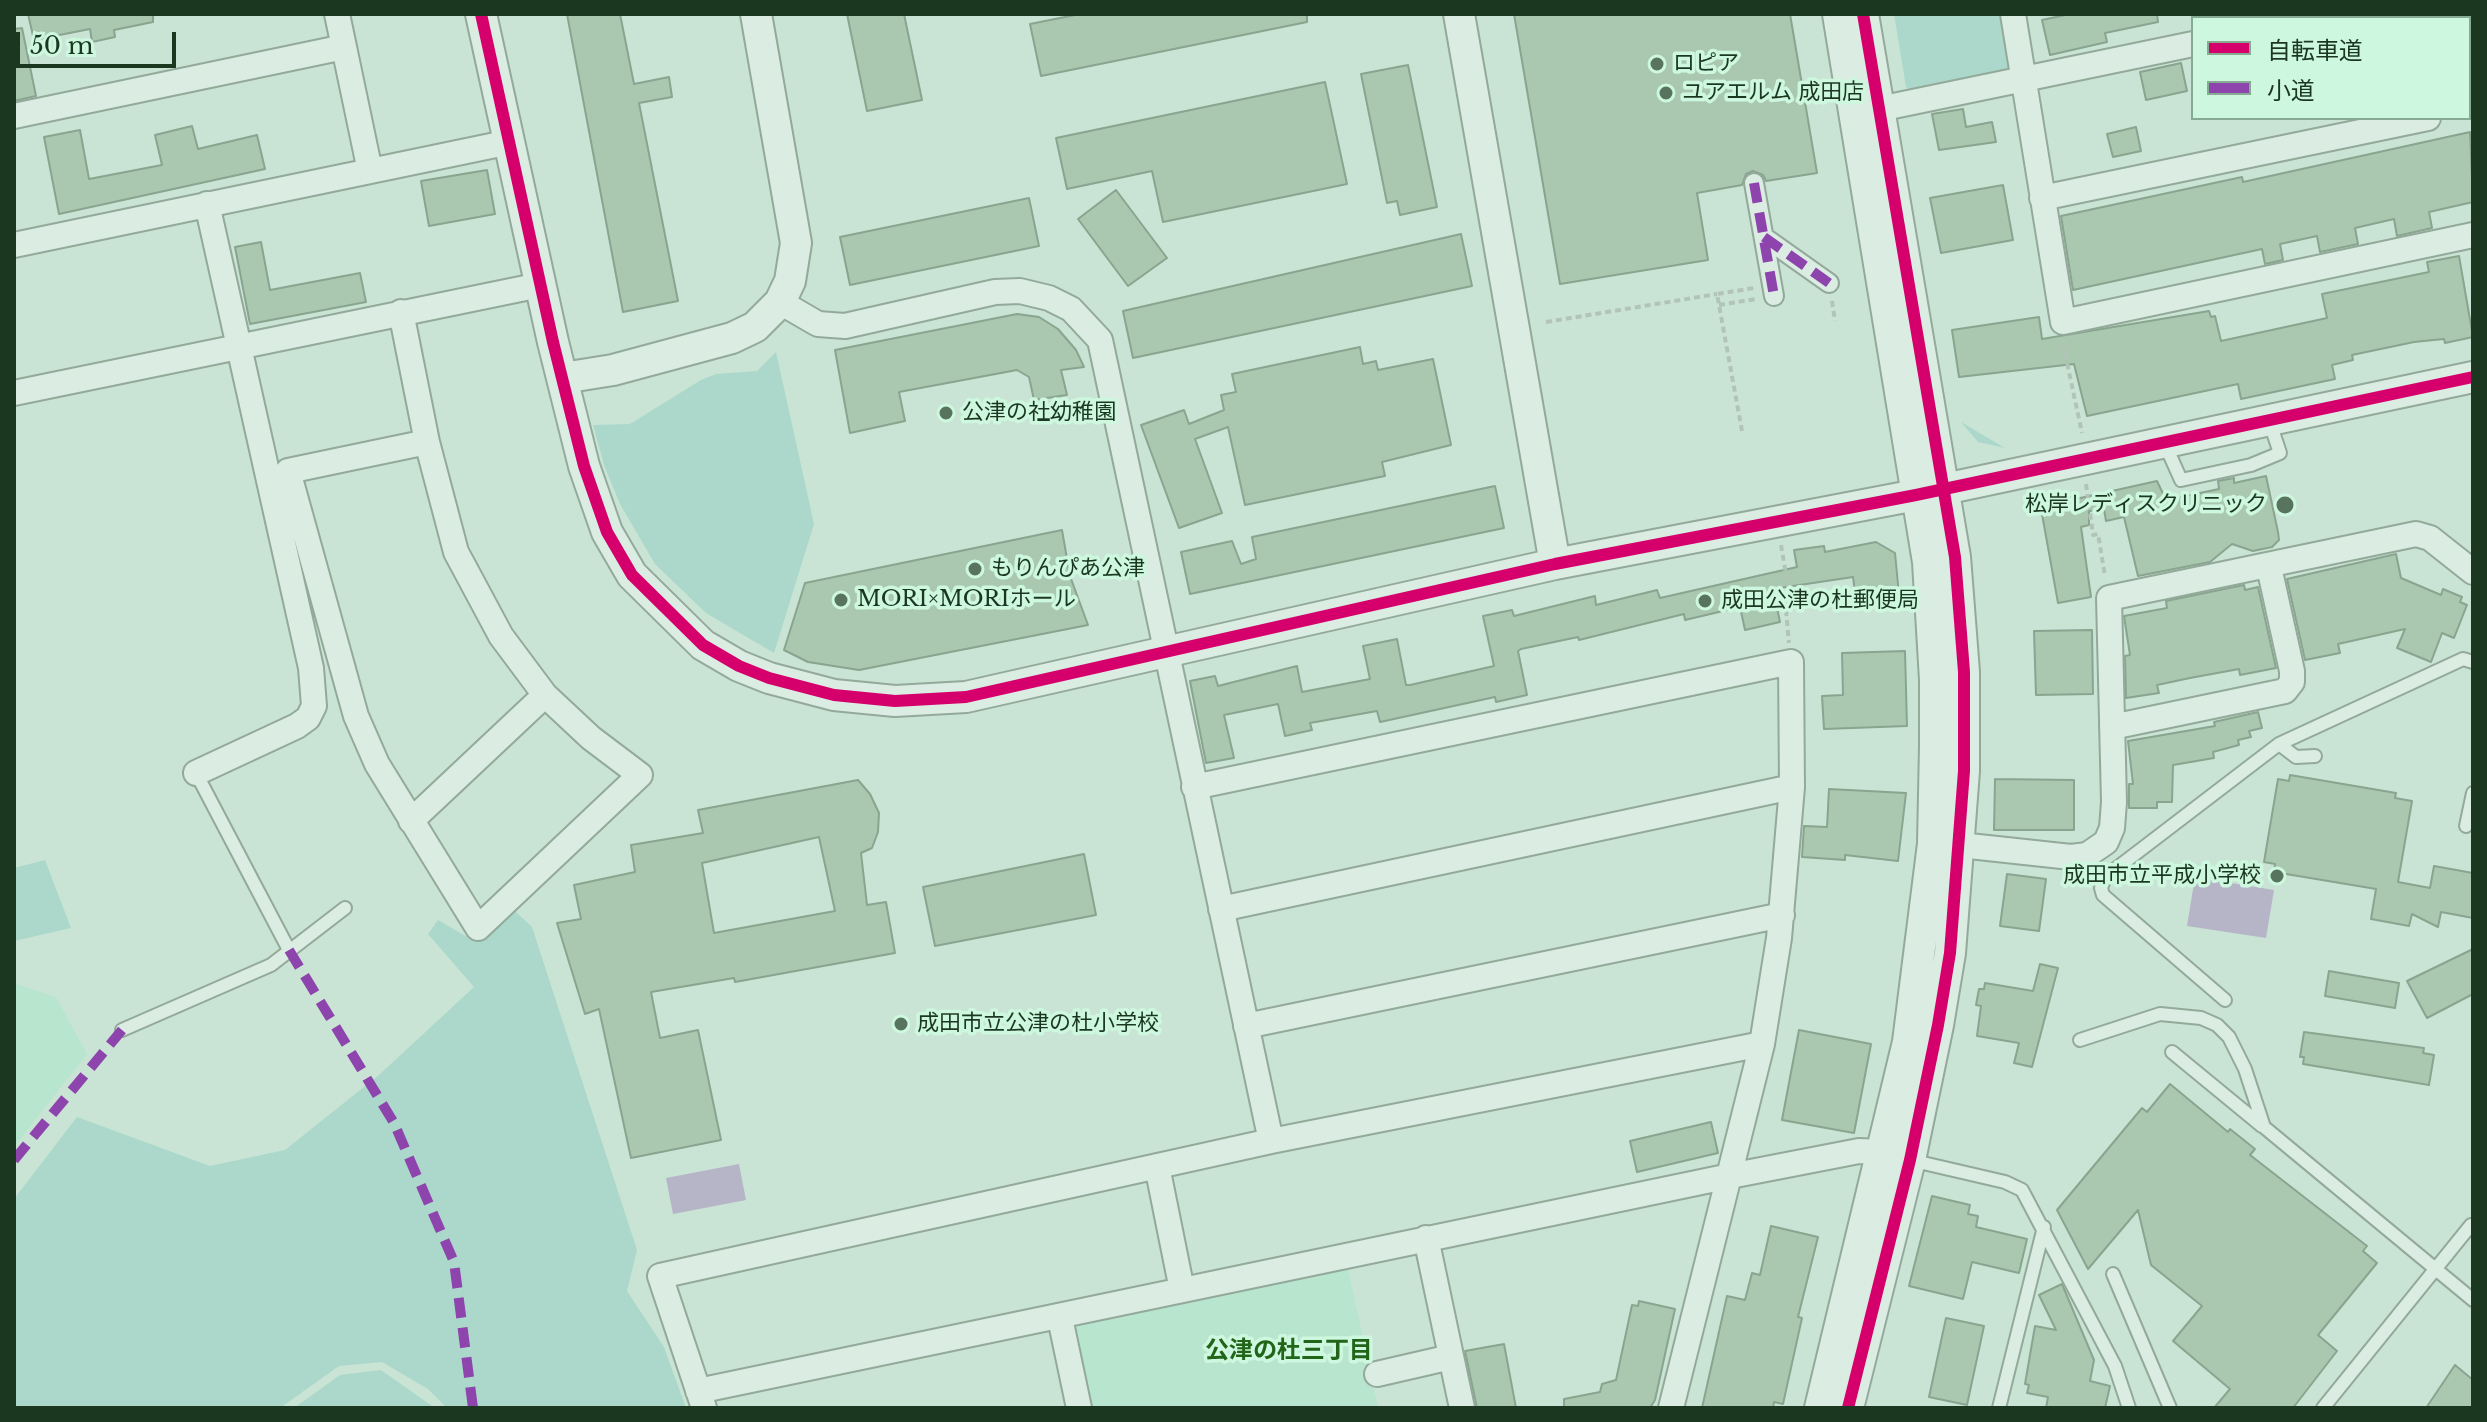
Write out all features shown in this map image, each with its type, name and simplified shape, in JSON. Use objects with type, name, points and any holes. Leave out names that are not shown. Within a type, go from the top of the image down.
[{"type":"street","points":[[337,14],[370,171]]},
{"type":"street","points":[[481,14],[540,285],[584,466],[618,553],[632,575],[703,645],[739,666],[801,689],[834,695],[929,701],[966,697],[1555,564],[1930,492],[2473,377]]},
{"type":"street","points":[[563,378],[613,370],[732,338],[755,327],[780,302],[790,281],[796,243],[756,14]]},
{"type":"street","points":[[1459,14],[1555,564]]},
{"type":"street","points":[[1820,1408],[1938,1025],[1960,845],[1964,672],[1955,557],[1930,492],[1838,14]]},
{"type":"street","points":[[1848,1408],[1896,1156],[1922,946],[1933,844],[1935,680],[1928,562],[1930,492],[1912,299],[1863,14]]},
{"type":"street","points":[[2013,14],[2063,322],[2472,242]]},
{"type":"street","points":[[1879,109],[2191,44]]},
{"type":"street","points":[[14,116],[344,47]]},
{"type":"street","points":[[2042,198],[2418,120]]},
{"type":"street","points":[[14,245],[510,142]]},
{"type":"street","points":[[1754,183],[1764,237],[1769,291]]},
{"type":"street","points":[[196,773],[297,726],[308,718],[314,706],[311,668],[236,345],[207,204]]},
{"type":"street","points":[[1764,237],[1829,283]]},
{"type":"street","points":[[14,393],[540,285]]},
{"type":"street","points":[[780,302],[818,324],[845,326],[995,292],[1020,291],[1049,298],[1088,323],[1100,340],[1271,1141]]},
{"type":"street","points":[[401,312],[427,442],[456,552],[501,636],[545,695],[591,738],[640,775],[478,928],[377,764],[356,716],[288,471],[427,442]]},
{"type":"street","points":[[1960,845],[2071,857],[2087,855],[2106,842],[2112,828],[2109,598],[2416,534],[2430,538],[2473,572]]},
{"type":"street","points":[[2112,727],[2285,691],[2292,682],[2292,671],[2269,567]]},
{"type":"street","points":[[1194,787],[1791,662],[1792,787],[1782,915],[1762,1044],[1671,1408]]},
{"type":"street","points":[[411,821],[545,695]]},
{"type":"street","points":[[1221,909],[1792,787]]},
{"type":"street","points":[[1246,1026],[1782,915]]},
{"type":"street","points":[[1762,1044],[1271,1141],[660,1276],[701,1400],[1182,1290],[1426,1238],[1859,1151],[1896,1156]]},
{"type":"street","points":[[1157,1166],[1182,1290]]},
{"type":"street","points":[[1426,1238],[1462,1408]]},
{"type":"street","points":[[1060,1318],[1079,1408]]},
{"type":"street","points":[[1377,1374],[1451,1357]]},
{"type":"lane","points":[[2164,442],[2181,480],[2251,465],[2280,453],[2269,420]]},
{"type":"lane","points":[[2225,1000],[2103,895],[2101,888],[2105,877],[2279,744],[2463,659],[2473,662]]},
{"type":"lane","points":[[2279,744],[2296,757],[2315,756]]},
{"type":"lane","points":[[196,773],[289,950]]},
{"type":"lane","points":[[2466,826],[2473,793]]},
{"type":"lane","points":[[2087,855],[2105,877]]},
{"type":"lane","points":[[122,1030],[271,965],[345,908]]},
{"type":"lane","points":[[2080,1040],[2160,1014],[2201,1018],[2217,1025],[2229,1037],[2245,1069],[2264,1127]]},
{"type":"lane","points":[[2172,1052],[2473,1300]]},
{"type":"lane","points":[[1896,1156],[2015,1184],[2028,1197],[2115,1366],[2129,1408]]},
{"type":"lane","points":[[2323,1408],[2471,1225]]},
{"type":"lane","points":[[1999,1408],[2044,1227]]},
{"type":"lane","points":[[2113,1274],[2170,1408]]},
{"type":"path","points":[[1546,322],[1717,294],[1769,291]]},
{"type":"path","points":[[1719,305],[1769,291]]},
{"type":"path","points":[[1717,294],[1742,431]]},
{"type":"path","points":[[2063,322],[2066,370],[2082,436]]},
{"type":"path","points":[[2085,479],[2109,598]]},
{"type":"path","points":[[1781,542],[1790,598],[1785,599],[1791,662]]},
{"type":"green space","points":[[14,983],[56,997],[87,1054],[14,1147]]},
{"type":"green space","points":[[1347,1264],[1378,1408],[1091,1408],[1074,1328],[1078,1321]]},
{"type":"shaded area","points":[[1894,14],[2004,14],[2013,65],[2007,73],[1915,93],[1906,87]]},
{"type":"shaded area","points":[[776,352],[814,524],[774,653],[706,613],[655,564],[620,504],[604,465],[593,425],[630,424],[701,380],[716,374],[757,371]]},
{"type":"shaded area","points":[[1961,422],[2005,448],[1978,442]]},
{"type":"shaded area","points":[[45,860],[71,928],[14,941],[14,868]]},
{"type":"shaded area","points":[[2195,877],[2274,890],[2266,938],[2187,926]]},
{"type":"shaded area","points":[[516,912],[532,927],[637,1250],[627,1291],[664,1347],[686,1408],[447,1408],[428,1389],[382,1362],[339,1366],[280,1408],[14,1408],[14,1199],[77,1117],[210,1166],[285,1150],[379,1075],[474,987],[428,934],[438,920],[474,941]]},
{"type":"shaded area","points":[[739,1164],[746,1200],[673,1214],[666,1178]]},
{"type":"shaded area","points":[[381,1370],[435,1408],[294,1408],[340,1375]]},
{"type":"building","points":[[28,14],[153,14],[153,22],[114,30],[115,37],[92,42],[90,29],[34,40]]},
{"type":"building","points":[[567,14],[620,14],[634,84],[669,77],[672,97],[639,103],[678,301],[623,312]]},
{"type":"building","points":[[847,14],[904,14],[922,100],[867,111]]},
{"type":"building","points":[[1080,14],[1307,14],[1307,22],[1041,76],[1030,24]]},
{"type":"building","name":"ユアエルム 成田店","points":[[1514,14],[1790,14],[1817,173],[1766,181],[1763,175],[1753,171],[1746,174],[1742,185],[1697,193],[1708,260],[1560,284]]},
{"type":"building","points":[[2070,14],[2157,14],[2158,22],[2105,33],[2107,42],[2050,55],[2042,20]]},
{"type":"building","points":[[22,28],[36,96],[14,101],[14,29]]},
{"type":"building","points":[[2181,63],[2187,91],[2146,100],[2140,72]]},
{"type":"building","points":[[1408,65],[1437,207],[1400,215],[1397,201],[1387,203],[1361,74]]},
{"type":"building","points":[[1325,82],[1347,184],[1163,222],[1152,171],[1067,189],[1056,138]]},
{"type":"building","points":[[1963,109],[1966,127],[1992,122],[1996,142],[1939,150],[1932,114]]},
{"type":"building","points":[[192,126],[198,149],[257,135],[265,169],[59,214],[44,137],[80,130],[89,179],[162,165],[155,135]]},
{"type":"building","points":[[2136,127],[2141,151],[2113,157],[2107,134]]},
{"type":"building","points":[[2470,132],[2473,202],[2429,212],[2432,228],[2397,236],[2394,219],[2355,228],[2358,244],[2320,252],[2317,236],[2280,244],[2283,260],[2265,264],[2262,249],[2073,290],[2061,216],[2242,177],[2243,182]]},
{"type":"building","points":[[487,170],[495,214],[429,226],[421,181]]},
{"type":"building","points":[[2003,185],[2013,240],[1941,253],[1930,198]]},
{"type":"building","points":[[1116,190],[1167,258],[1128,286],[1078,219]]},
{"type":"building","points":[[1029,198],[1039,246],[850,285],[840,237]]},
{"type":"building","points":[[1461,234],[1472,286],[1133,358],[1123,311]]},
{"type":"building","points":[[261,242],[270,290],[360,273],[366,302],[250,324],[235,247]]},
{"type":"building","points":[[2459,256],[2473,337],[2445,343],[2444,339],[2414,342],[2352,355],[2353,360],[2332,365],[2335,379],[2241,399],[2238,384],[2087,416],[2074,364],[1959,377],[1952,330],[2039,317],[2042,339],[2209,311],[2211,317],[2215,316],[2221,341],[2327,318],[2322,294],[2429,272],[2427,262]]},
{"type":"building","points":[[1017,314],[1039,317],[1058,329],[1076,350],[1084,367],[1061,370],[1067,395],[1034,400],[1029,377],[1017,370],[899,392],[905,421],[850,433],[835,350]]},
{"type":"building","points":[[1360,347],[1363,364],[1376,361],[1378,370],[1433,359],[1451,445],[1382,462],[1385,476],[1245,505],[1228,427],[1195,439],[1222,513],[1179,528],[1141,425],[1184,410],[1189,424],[1224,410],[1221,395],[1236,392],[1232,374]]},
{"type":"building","points":[[2266,476],[2279,540],[2272,547],[2253,551],[2232,544],[2210,562],[2138,576],[2124,517],[2106,521],[2104,509],[2089,511],[2089,525],[2081,527],[2091,597],[2058,603],[2040,503],[2076,496],[2076,499],[2157,481],[2166,500],[2219,489],[2218,481],[2234,478],[2234,483]]},
{"type":"building","points":[[1495,486],[1504,528],[1190,594],[1181,552],[1232,541],[1241,564],[1256,559],[1252,537]]},
{"type":"building","points":[[1062,530],[1070,576],[1088,625],[859,670],[808,662],[784,650],[805,583]]},
{"type":"building","points":[[1876,542],[1895,553],[1899,595],[1856,600],[1853,577],[1773,589],[1780,622],[1745,630],[1740,607],[1685,620],[1684,614],[1579,640],[1578,637],[1521,649],[1518,651],[1527,695],[1496,702],[1495,697],[1380,722],[1377,711],[1310,723],[1312,730],[1285,736],[1278,704],[1224,715],[1234,758],[1206,763],[1190,681],[1215,676],[1218,686],[1297,666],[1302,692],[1370,679],[1363,646],[1397,639],[1406,685],[1410,685],[1494,666],[1483,616],[1512,610],[1514,616],[1595,596],[1596,605],[1657,590],[1660,598],[1797,567],[1794,550],[1824,546],[1825,552]]},
{"type":"building","points":[[2396,554],[2401,578],[2441,595],[2443,589],[2462,597],[2460,602],[2467,605],[2454,638],[2442,633],[2431,662],[2397,648],[2405,629],[2338,644],[2340,653],[2305,660],[2287,579]]},
{"type":"building","points":[[2244,585],[2245,590],[2258,587],[2276,668],[2240,675],[2239,669],[2190,678],[2157,685],[2159,693],[2126,698],[2125,656],[2130,655],[2124,616],[2167,608],[2166,601]]},
{"type":"building","points":[[2092,630],[2093,694],[2036,695],[2034,631]]},
{"type":"building","points":[[1905,651],[1907,726],[1824,729],[1822,696],[1843,695],[1842,653]]},
{"type":"building","points":[[2258,712],[2262,728],[2249,731],[2251,737],[2238,740],[2239,745],[2213,752],[2214,758],[2173,765],[2172,802],[2157,802],[2157,808],[2129,808],[2129,784],[2133,784],[2128,741],[2215,726],[2214,722]]},
{"type":"building","points":[[2290,775],[2396,793],[2395,798],[2412,801],[2398,882],[2430,888],[2434,866],[2473,873],[2473,918],[2441,912],[2438,927],[2412,914],[2409,926],[2371,919],[2376,889],[2274,872],[2275,864],[2264,862],[2278,779],[2289,781]]},
{"type":"building","points":[[1995,779],[2074,780],[2074,830],[1994,830]]},
{"type":"building","points":[[858,780],[870,794],[879,813],[878,832],[872,848],[861,853],[867,905],[886,902],[895,953],[735,982],[734,978],[651,992],[660,1038],[698,1030],[721,1140],[631,1158],[599,1009],[585,1014],[557,923],[581,919],[574,885],[635,872],[631,845],[703,833],[698,810]],"holes":[[[819,837],[835,911],[714,933],[702,863]]]},
{"type":"building","points":[[1829,789],[1906,793],[1898,861],[1845,855],[1845,860],[1802,857],[1804,826],[1827,827]]},
{"type":"building","points":[[1084,854],[1096,915],[935,946],[923,887]]},
{"type":"building","points":[[2007,874],[2046,879],[2039,931],[2000,926]]},
{"type":"building","points":[[2473,949],[2473,994],[2427,1018],[2407,981]]},
{"type":"building","points":[[2040,964],[2058,968],[2032,1067],[2014,1063],[2019,1043],[1977,1036],[1981,1006],[1976,1005],[1979,989],[1984,989],[1985,983],[2033,991]]},
{"type":"building","points":[[2329,971],[2399,983],[2395,1008],[2325,996]]},
{"type":"building","points":[[1799,1030],[1871,1044],[1854,1133],[1782,1120]]},
{"type":"building","points":[[2304,1032],[2424,1048],[2423,1053],[2434,1055],[2429,1085],[2303,1064],[2304,1057],[2300,1057]]},
{"type":"building","points":[[2170,1084],[2228,1132],[2230,1129],[2255,1149],[2250,1155],[2367,1246],[2363,1251],[2377,1263],[2318,1335],[2337,1351],[2293,1408],[2214,1408],[2230,1389],[2173,1341],[2202,1306],[2151,1265],[2138,1210],[2088,1269],[2057,1210],[2142,1108],[2147,1112]]},
{"type":"building","points":[[1711,1122],[1718,1153],[1637,1172],[1630,1141]]},
{"type":"building","points":[[1932,1196],[1970,1205],[1968,1214],[1978,1216],[1976,1227],[2027,1239],[2019,1273],[1972,1262],[1963,1299],[1909,1286]]},
{"type":"building","points":[[1771,1226],[1818,1237],[1798,1317],[1802,1318],[1783,1404],[1774,1402],[1773,1408],[1702,1408],[1727,1296],[1745,1300],[1752,1273],[1760,1275]]},
{"type":"building","points":[[2062,1284],[2094,1360],[2090,1381],[2110,1386],[2105,1408],[2046,1408],[2048,1397],[2027,1393],[2029,1385],[2025,1384],[2035,1326],[2056,1330],[2039,1295]]},
{"type":"building","points":[[1639,1301],[1675,1309],[1655,1400],[1650,1408],[1564,1408],[1564,1399],[1600,1392],[1602,1384],[1616,1380],[1632,1305],[1638,1306]]},
{"type":"building","points":[[1946,1318],[1984,1326],[1967,1405],[1929,1397]]},
{"type":"building","points":[[1504,1344],[1516,1408],[1477,1408],[1465,1351]]},
{"type":"building","points":[[2455,1365],[2473,1380],[2473,1408],[2426,1408]]},
{"type":"marked path","points":[[1754,183],[1774,296]]},
{"type":"marked path","points":[[1764,237],[1829,283]]},
{"type":"marked path","points":[[289,950],[394,1123],[454,1262],[473,1408]]},
{"type":"marked path","points":[[14,1160],[122,1030]]},
{"type":"cycle path","points":[[481,14],[553,342],[584,466],[607,532],[632,575],[703,645],[739,666],[769,678],[834,695],[895,701],[966,697],[1555,564],[1916,495],[2473,377]]},
{"type":"cycle path","points":[[1848,1408],[1910,1160],[1938,1025],[1950,953],[1964,771],[1964,672],[1955,557],[1863,14]]},
{"type":"place","name":"ロピア","points":[[1657,64]]},
{"type":"place","name":"ユアエルム 成田店","points":[[1666,93]]},
{"type":"place","name":"公津の社幼稚園","points":[[946,413]]},
{"type":"place","name":"松岸レディスクリニック","points":[[2285,505]]},
{"type":"place","name":"もりんぴあ公津","points":[[975,569]]},
{"type":"place","name":"MORI×MORIホール","points":[[841,600]]},
{"type":"place","name":"成田公津の杜郵便局","points":[[1705,601]]},
{"type":"place","name":"成田市立平成小学校","points":[[2277,876]]},
{"type":"place","name":"成田市立公津の杜小学校","points":[[901,1024]]},
{"type":"district","name":"公津の杜三丁目","points":[[1289,1351]]}]
